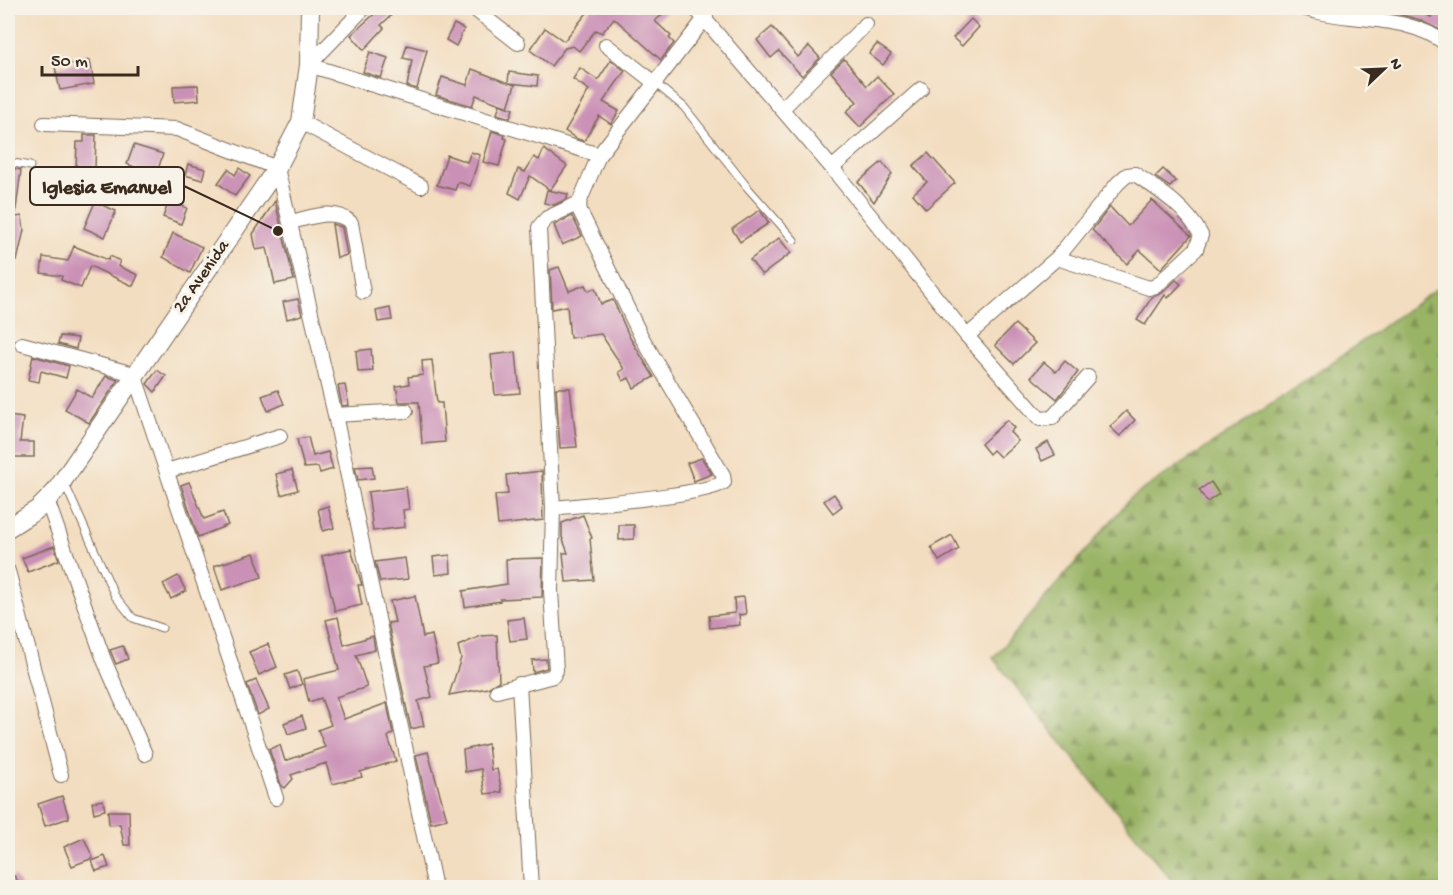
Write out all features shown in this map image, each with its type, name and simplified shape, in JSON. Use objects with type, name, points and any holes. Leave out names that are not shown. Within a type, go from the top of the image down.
[{"type":"street","name":"2a Avenida","points":[[8,528],[47,500],[63,480],[278,168],[301,122],[309,65],[310,8]]},
{"type":"street","points":[[364,8],[309,65],[599,155]]},
{"type":"street","points":[[474,8],[518,43]]},
{"type":"street","points":[[1303,8],[1320,14],[1410,27],[1446,44]]},
{"type":"street","points":[[553,508],[694,491],[718,487],[724,482],[723,475],[641,336],[580,211],[579,203],[599,155],[656,83],[700,12],[832,168],[967,336],[1040,419],[1052,418],[1088,377]]},
{"type":"street","points":[[782,109],[866,24]]},
{"type":"street","points":[[606,45],[656,83]]},
{"type":"street","points":[[832,168],[921,89]]},
{"type":"street","points":[[301,122],[421,186]]},
{"type":"street","points":[[44,124],[177,129],[278,168],[335,415],[435,888]]},
{"type":"street","points":[[967,336],[1057,258],[1127,175],[1135,174],[1173,200],[1194,221],[1201,235],[1196,249],[1156,286],[1149,288],[1057,258]]},
{"type":"street","points":[[497,691],[553,676],[556,670],[551,591],[553,508],[539,227],[547,218],[579,203]]},
{"type":"street","points":[[290,222],[334,214],[343,215],[351,223],[363,292]]},
{"type":"street","points":[[22,344],[134,374],[276,798]]},
{"type":"street","points":[[335,415],[406,411]]},
{"type":"street","points":[[167,471],[280,436]]},
{"type":"street","points":[[47,500],[104,660],[145,754]]},
{"type":"street","points":[[8,571],[61,775]]},
{"type":"street","points":[[519,684],[531,888]]},
{"type":"lane","points":[[656,83],[684,107],[747,187],[794,240]]},
{"type":"lane","points":[[8,162],[30,166]]},
{"type":"lane","points":[[63,480],[115,596],[133,618],[162,628]]},
{"type":"green space","points":[[1445,283],[1445,887],[1177,887],[993,658],[1131,498],[1291,391]]},
{"type":"building","points":[[381,8],[399,8],[381,25],[384,28],[364,50],[351,35]]},
{"type":"building","points":[[591,8],[670,8],[655,21],[671,36],[669,38],[674,43],[661,60],[614,18],[602,33],[596,30],[579,51],[573,46],[565,48],[551,66],[530,50],[545,28],[564,41]]},
{"type":"building","points":[[1375,8],[1410,8],[1431,17],[1436,8],[1446,8],[1446,33],[1417,19]]},
{"type":"building","points":[[971,19],[979,27],[962,46],[953,38]]},
{"type":"building","points":[[454,24],[464,29],[456,46],[446,40]]},
{"type":"building","points":[[772,27],[798,57],[809,46],[820,58],[802,76],[779,51],[771,58],[757,40]]},
{"type":"building","points":[[877,44],[891,54],[883,65],[869,54]]},
{"type":"building","points":[[407,45],[427,50],[417,89],[407,86],[412,60],[403,58]]},
{"type":"building","points":[[370,52],[388,58],[381,78],[363,72]]},
{"type":"building","points":[[844,59],[867,86],[877,76],[894,94],[860,127],[846,112],[857,102],[831,72]]},
{"type":"building","points":[[90,60],[94,84],[60,90],[55,67]]},
{"type":"building","points":[[611,60],[625,71],[603,102],[619,111],[611,124],[599,116],[584,141],[577,139],[565,131],[589,90],[573,79],[580,68],[598,80]]},
{"type":"building","points":[[472,69],[508,83],[509,72],[538,76],[537,86],[509,83],[515,85],[508,107],[476,95],[472,106],[436,95],[442,77],[467,85]]},
{"type":"building","points":[[198,85],[199,100],[174,102],[173,86]]},
{"type":"building","points":[[500,104],[513,109],[510,118],[497,114]]},
{"type":"building","points":[[492,131],[505,135],[504,138],[507,139],[499,166],[483,162]]},
{"type":"building","points":[[84,135],[96,135],[95,169],[76,169],[77,142],[84,142]]},
{"type":"building","points":[[134,145],[163,154],[155,179],[152,178],[147,187],[131,180],[137,168],[127,164]]},
{"type":"building","points":[[544,149],[567,166],[550,190],[530,176],[520,199],[509,193],[518,169],[525,172],[534,157],[539,160]]},
{"type":"building","points":[[471,152],[480,155],[470,186],[458,182],[455,190],[437,185],[447,155],[467,162]]},
{"type":"building","points":[[928,153],[955,183],[926,209],[913,194],[927,182],[913,166]]},
{"type":"building","points":[[882,162],[892,174],[874,202],[858,182]]},
{"type":"building","points":[[188,164],[205,169],[202,180],[185,175]]},
{"type":"building","points":[[8,168],[21,170],[15,217],[22,216],[24,230],[17,261],[8,258],[8,242],[13,243],[12,229],[8,229]]},
{"type":"building","points":[[239,168],[250,176],[235,196],[218,183],[228,169],[235,175]]},
{"type":"building","points":[[1163,169],[1176,181],[1170,187],[1155,177]]},
{"type":"building","points":[[547,190],[568,194],[567,199],[554,205],[544,203]]},
{"type":"building","points":[[1152,200],[1191,236],[1161,269],[1140,250],[1127,264],[1092,230],[1110,207],[1128,226]]},
{"type":"building","points":[[169,201],[187,208],[181,224],[163,217]]},
{"type":"building","points":[[275,201],[294,280],[275,284],[267,248],[256,250],[253,234]]},
{"type":"building","points":[[95,202],[116,211],[105,237],[84,228]]},
{"type":"building","points":[[760,210],[769,223],[740,242],[732,229]]},
{"type":"building","points":[[572,216],[582,236],[562,245],[554,225]]},
{"type":"building","points":[[332,224],[342,227],[347,255],[337,258]]},
{"type":"building","points":[[173,233],[202,247],[190,273],[163,257]]},
{"type":"building","points":[[779,238],[791,253],[762,275],[750,260]]},
{"type":"building","points":[[74,246],[108,260],[110,256],[120,261],[118,266],[138,275],[133,286],[90,266],[81,288],[61,280],[62,276],[41,273],[43,257],[68,261]]},
{"type":"building","points":[[559,267],[569,291],[585,285],[588,291],[595,288],[601,304],[613,300],[630,338],[654,377],[634,388],[629,378],[623,381],[619,372],[624,369],[601,334],[570,338],[567,306],[552,309],[550,270]]},
{"type":"building","points":[[1176,280],[1181,284],[1168,298],[1165,295],[1145,325],[1137,320],[1152,297],[1162,293]]},
{"type":"building","points":[[298,299],[302,315],[287,319],[283,302]]},
{"type":"building","points":[[390,308],[392,320],[378,322],[376,311]]},
{"type":"building","points":[[1015,324],[1035,343],[1014,364],[995,345]]},
{"type":"building","points":[[60,336],[78,338],[76,349],[58,344]]},
{"type":"building","points":[[371,349],[373,371],[358,372],[356,351]]},
{"type":"building","points":[[516,352],[520,393],[495,395],[491,355]]},
{"type":"building","points":[[33,356],[69,366],[66,378],[41,371],[39,382],[28,380]]},
{"type":"building","points":[[432,360],[437,403],[442,403],[445,442],[422,444],[419,402],[399,402],[396,386],[409,384],[408,377],[423,375],[422,361]]},
{"type":"building","points":[[1065,361],[1078,372],[1057,399],[1031,377],[1044,362],[1056,372]]},
{"type":"building","points":[[157,370],[166,376],[155,392],[147,384]]},
{"type":"building","points":[[106,376],[118,380],[89,423],[65,409],[77,389],[92,398]]},
{"type":"building","points":[[345,385],[349,405],[342,406],[338,386]]},
{"type":"building","points":[[556,388],[570,388],[577,447],[560,448]]},
{"type":"building","points":[[278,390],[284,404],[268,411],[262,396]]},
{"type":"building","points":[[1126,411],[1135,420],[1120,436],[1110,427]]},
{"type":"building","points":[[8,416],[23,418],[20,442],[34,442],[34,457],[8,457]]},
{"type":"building","points":[[1007,420],[1014,428],[1010,432],[1018,441],[1000,457],[993,450],[989,454],[981,444]]},
{"type":"building","points":[[308,437],[313,456],[328,452],[333,469],[320,473],[318,467],[304,468],[297,439]]},
{"type":"building","points":[[1048,442],[1055,455],[1042,461],[1036,449]]},
{"type":"building","points":[[702,458],[712,474],[694,481],[687,463]]},
{"type":"building","points":[[372,466],[374,478],[358,480],[355,467]]},
{"type":"building","points":[[292,470],[298,490],[281,495],[276,474]]},
{"type":"building","points":[[542,471],[543,520],[498,525],[495,495],[508,494],[506,475]]},
{"type":"building","points":[[189,482],[204,519],[223,512],[228,525],[198,537],[181,485]]},
{"type":"building","points":[[1211,482],[1219,494],[1207,502],[1199,490]]},
{"type":"building","points":[[406,487],[409,509],[403,510],[405,527],[373,531],[368,492]]},
{"type":"building","points":[[834,494],[842,506],[833,513],[824,501]]},
{"type":"building","points":[[328,506],[334,528],[323,531],[318,509]]},
{"type":"building","points":[[583,515],[592,538],[590,539],[594,580],[566,582],[563,553],[568,553],[562,537],[562,523]]},
{"type":"building","points":[[619,525],[634,525],[634,539],[619,540]]},
{"type":"building","points":[[952,535],[959,549],[939,561],[931,547]]},
{"type":"building","points":[[54,546],[59,560],[28,572],[22,558]]},
{"type":"building","points":[[351,549],[362,585],[358,585],[362,605],[335,611],[322,556]]},
{"type":"building","points":[[254,553],[262,577],[222,590],[214,566]]},
{"type":"building","points":[[450,555],[451,573],[435,575],[433,557]]},
{"type":"building","points":[[405,558],[408,579],[380,582],[375,562]]},
{"type":"building","points":[[543,558],[542,597],[500,599],[500,601],[465,607],[463,591],[507,584],[506,559]]},
{"type":"building","points":[[178,576],[186,591],[171,599],[163,584]]},
{"type":"building","points":[[415,596],[423,637],[432,635],[438,663],[424,666],[432,697],[418,701],[424,726],[411,729],[388,623],[395,622],[390,601]]},
{"type":"building","points":[[744,597],[746,614],[739,615],[740,625],[710,628],[709,616],[735,613],[734,598]]},
{"type":"building","points":[[338,617],[344,645],[373,636],[375,650],[356,655],[367,687],[336,697],[344,719],[387,703],[393,733],[388,737],[396,761],[360,772],[362,777],[332,784],[326,763],[291,775],[293,779],[285,788],[281,785],[269,749],[280,745],[285,761],[325,747],[318,730],[331,725],[321,698],[309,702],[303,679],[339,670],[326,620]]},
{"type":"building","points":[[524,618],[527,639],[510,641],[507,620]]},
{"type":"building","points":[[497,635],[499,681],[488,688],[449,695],[461,658],[458,646],[481,636]]},
{"type":"building","points":[[268,644],[277,667],[259,675],[249,652]]},
{"type":"building","points":[[123,646],[128,659],[116,664],[110,650]]},
{"type":"building","points":[[546,659],[547,668],[533,672],[532,660]]},
{"type":"building","points":[[297,671],[302,684],[290,689],[285,675]]},
{"type":"building","points":[[256,680],[269,709],[258,715],[247,684]]},
{"type":"building","points":[[302,716],[306,728],[288,734],[284,723]]},
{"type":"building","points":[[488,744],[491,770],[497,769],[502,792],[485,794],[481,769],[465,772],[463,750]]},
{"type":"building","points":[[428,752],[447,819],[431,823],[416,755]]},
{"type":"building","points":[[62,796],[69,818],[45,826],[38,804]]},
{"type":"building","points":[[103,800],[105,810],[94,813],[92,802]]},
{"type":"building","points":[[108,811],[129,811],[130,845],[124,845],[120,824],[109,825]]},
{"type":"building","points":[[84,838],[93,858],[72,866],[64,847]]},
{"type":"building","points":[[105,856],[109,867],[96,871],[92,861]]},
{"type":"building","points":[[14,876],[23,888],[8,888],[8,881]]},
{"type":"place","name":"Iglesia Emanuel","points":[[278,231]]}]
